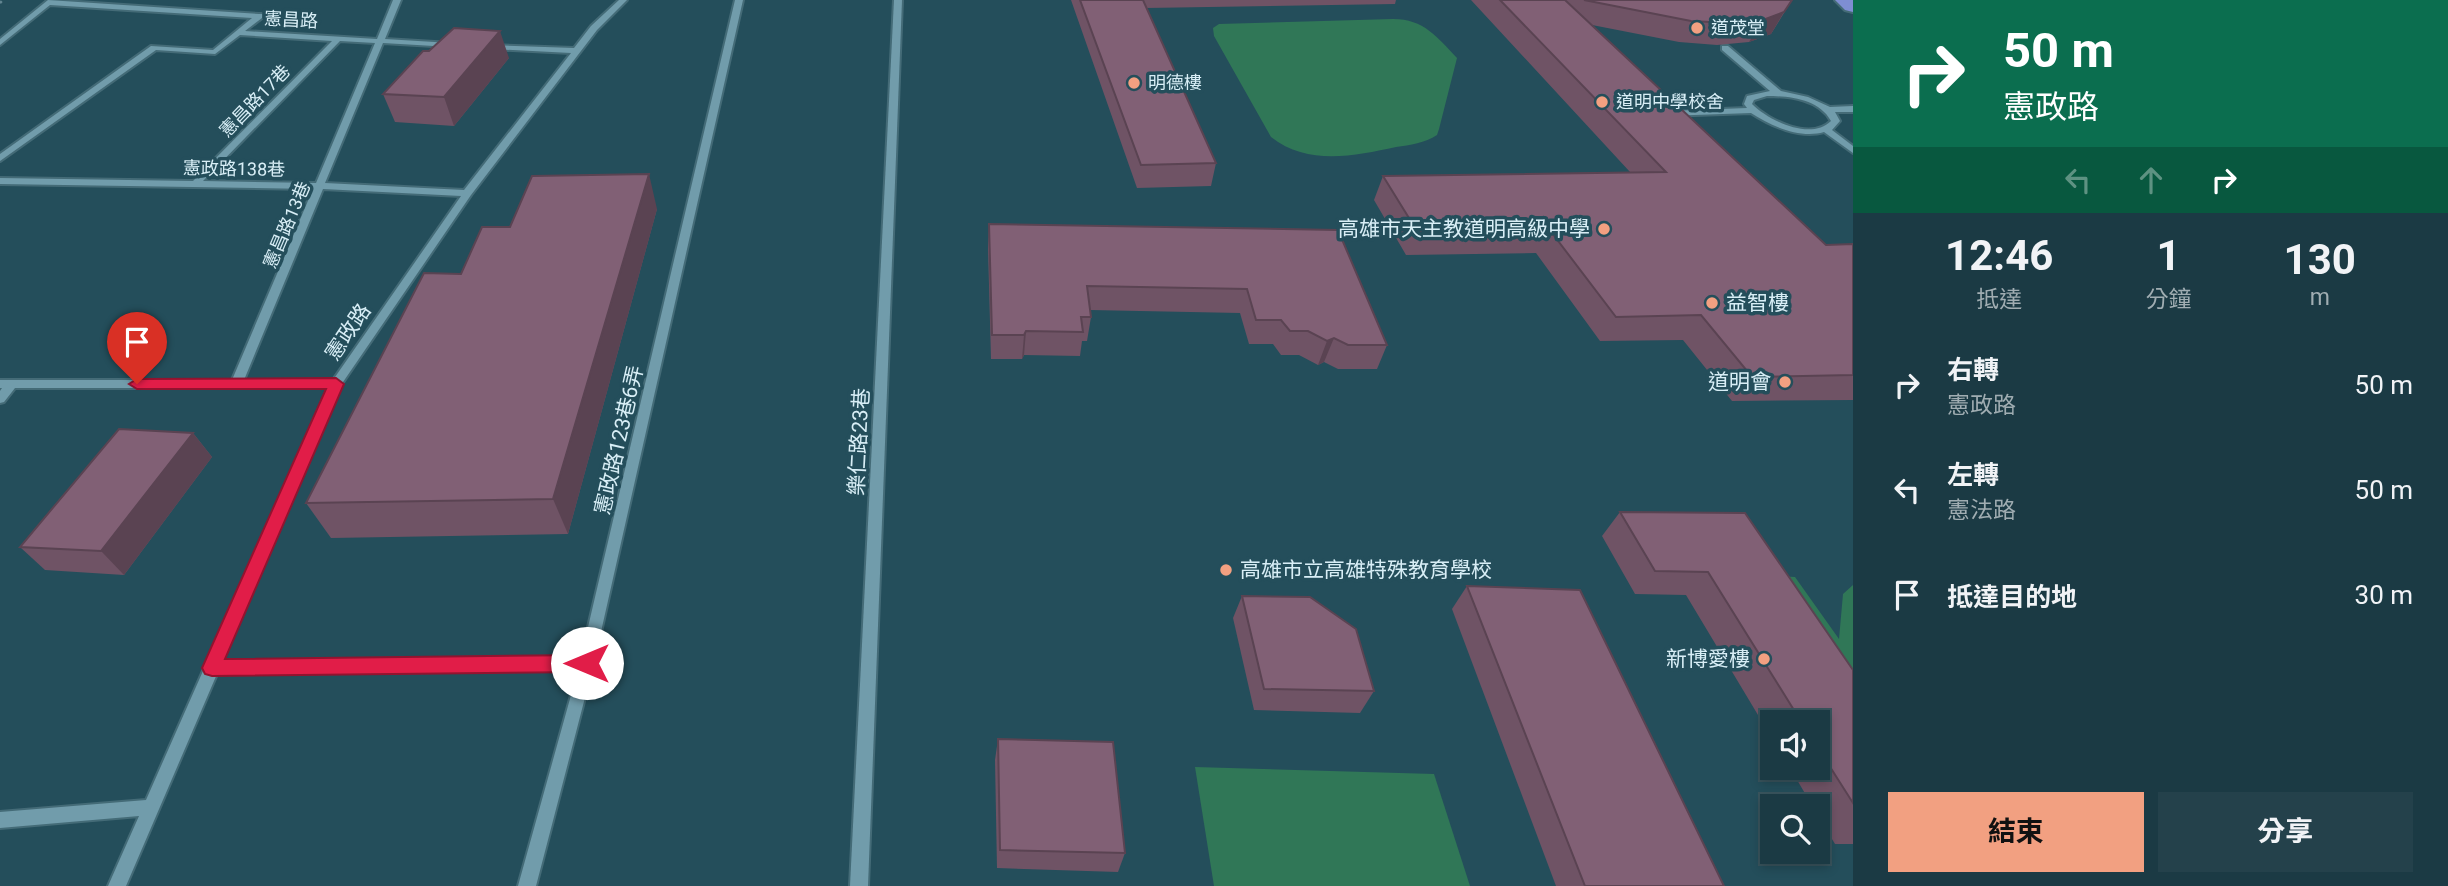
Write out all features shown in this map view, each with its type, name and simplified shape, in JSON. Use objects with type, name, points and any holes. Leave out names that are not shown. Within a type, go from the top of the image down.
[{"type":"main road","points":[[1846,0],[1853,5]]},
{"type":"street","name":"憲昌路13巷","points":[[237,383],[397,0]]},
{"type":"street","name":"憲政路","points":[[117,886],[336,384],[467,193],[594,29],[623,0]]},
{"type":"street","name":"憲政路123巷6弄","points":[[527,886],[587,663],[740,0]]},
{"type":"street","name":"樂仁路23巷","points":[[859,886],[898,0]]},
{"type":"street","name":"憲昌路","points":[[51,1],[259,16],[239,33]]},
{"type":"street","points":[[0,43],[51,1]]},
{"type":"street","name":"憲昌路","points":[[239,33],[460,45]]},
{"type":"street","points":[[0,158],[154,48],[215,52],[239,33]]},
{"type":"street","points":[[486,47],[578,51]]},
{"type":"street","points":[[1725,48],[1778,93]]},
{"type":"street","points":[[1827,130],[1836,121],[1827,110],[1804,99],[1778,93],[1756,94],[1748,104],[1761,117],[1789,128],[1827,130],[1853,150]]},
{"type":"street","points":[[1827,110],[1853,109]]},
{"type":"street","points":[[1664,114],[1752,110]]},
{"type":"street","name":"憲政路138巷","points":[[0,181],[321,187],[467,193]]},
{"type":"street","points":[[0,399],[6,384],[336,384]]},
{"type":"street","points":[[212,668],[587,663]]},
{"type":"lane","name":"憲昌路17巷","points":[[195,184],[338,38]]},
{"type":"lane","points":[[0,820],[153,807]]},
{"type":"green space","points":[[1393,19],[1422,26],[1457,58],[1437,135],[1412,144],[1332,156],[1300,152],[1271,137],[1214,36],[1213,28],[1219,24]]},
{"type":"green space","points":[[1761,575],[1795,577],[1839,639],[1843,594],[1853,585],[1853,713]]},
{"type":"green space","points":[[1195,767],[1434,774],[1470,886],[1214,886]]},
{"type":"building","name":"明德樓","points":[[1080,0],[1143,0],[1216,163],[1141,165]]},
{"type":"building","points":[[1500,0],[1565,0],[1826,245],[1853,244],[1853,375],[1752,377],[1701,315],[1616,317],[1549,229],[1417,231],[1383,176],[1666,172]]},
{"type":"building","points":[[1584,0],[1792,0],[1784,12],[1763,20],[1730,23],[1691,21]]},
{"type":"building","points":[[454,28],[500,31],[444,97],[383,94],[423,51],[429,51]]},
{"type":"building","points":[[649,174],[553,499],[306,503],[424,273],[461,274],[482,227],[510,227],[532,176]]},
{"type":"building","points":[[989,224],[1338,230],[1387,345],[1348,345],[1334,338],[1327,341],[1308,331],[1290,331],[1281,320],[1256,320],[1247,289],[1087,286],[1091,317],[1081,317],[1083,332],[1026,331],[1024,335],[992,335]]},
{"type":"building","points":[[119,429],[193,433],[101,551],[20,547]]},
{"type":"building","points":[[1620,512],[1745,513],[1853,670],[1853,803],[1830,767],[1830,710],[1794,710],[1708,572],[1655,571]]},
{"type":"building","points":[[1467,586],[1580,590],[1724,886],[1585,886]]},
{"type":"building","points":[[1242,596],[1310,597],[1356,629],[1374,691],[1264,689]]},
{"type":"building","points":[[998,739],[1113,742],[1125,853],[1000,850]]},
{"type":"place","name":"道茂堂","points":[[1697,28]]},
{"type":"place","name":"明德樓","points":[[1134,83]]},
{"type":"place","name":"道明中學校舍","points":[[1602,102]]},
{"type":"place","name":"高雄市天主教道明高級中學","points":[[1604,229]]},
{"type":"place","name":"益智樓","points":[[1712,303]]},
{"type":"place","name":"道明會","points":[[1785,382]]},
{"type":"place","name":"高雄市立高雄特殊教育學校","points":[[1226,570]]},
{"type":"place","name":"新博愛樓","points":[[1764,659]]},
{"type":"route","points":[[137,384],[336,384],[212,668],[587,663]]}]
